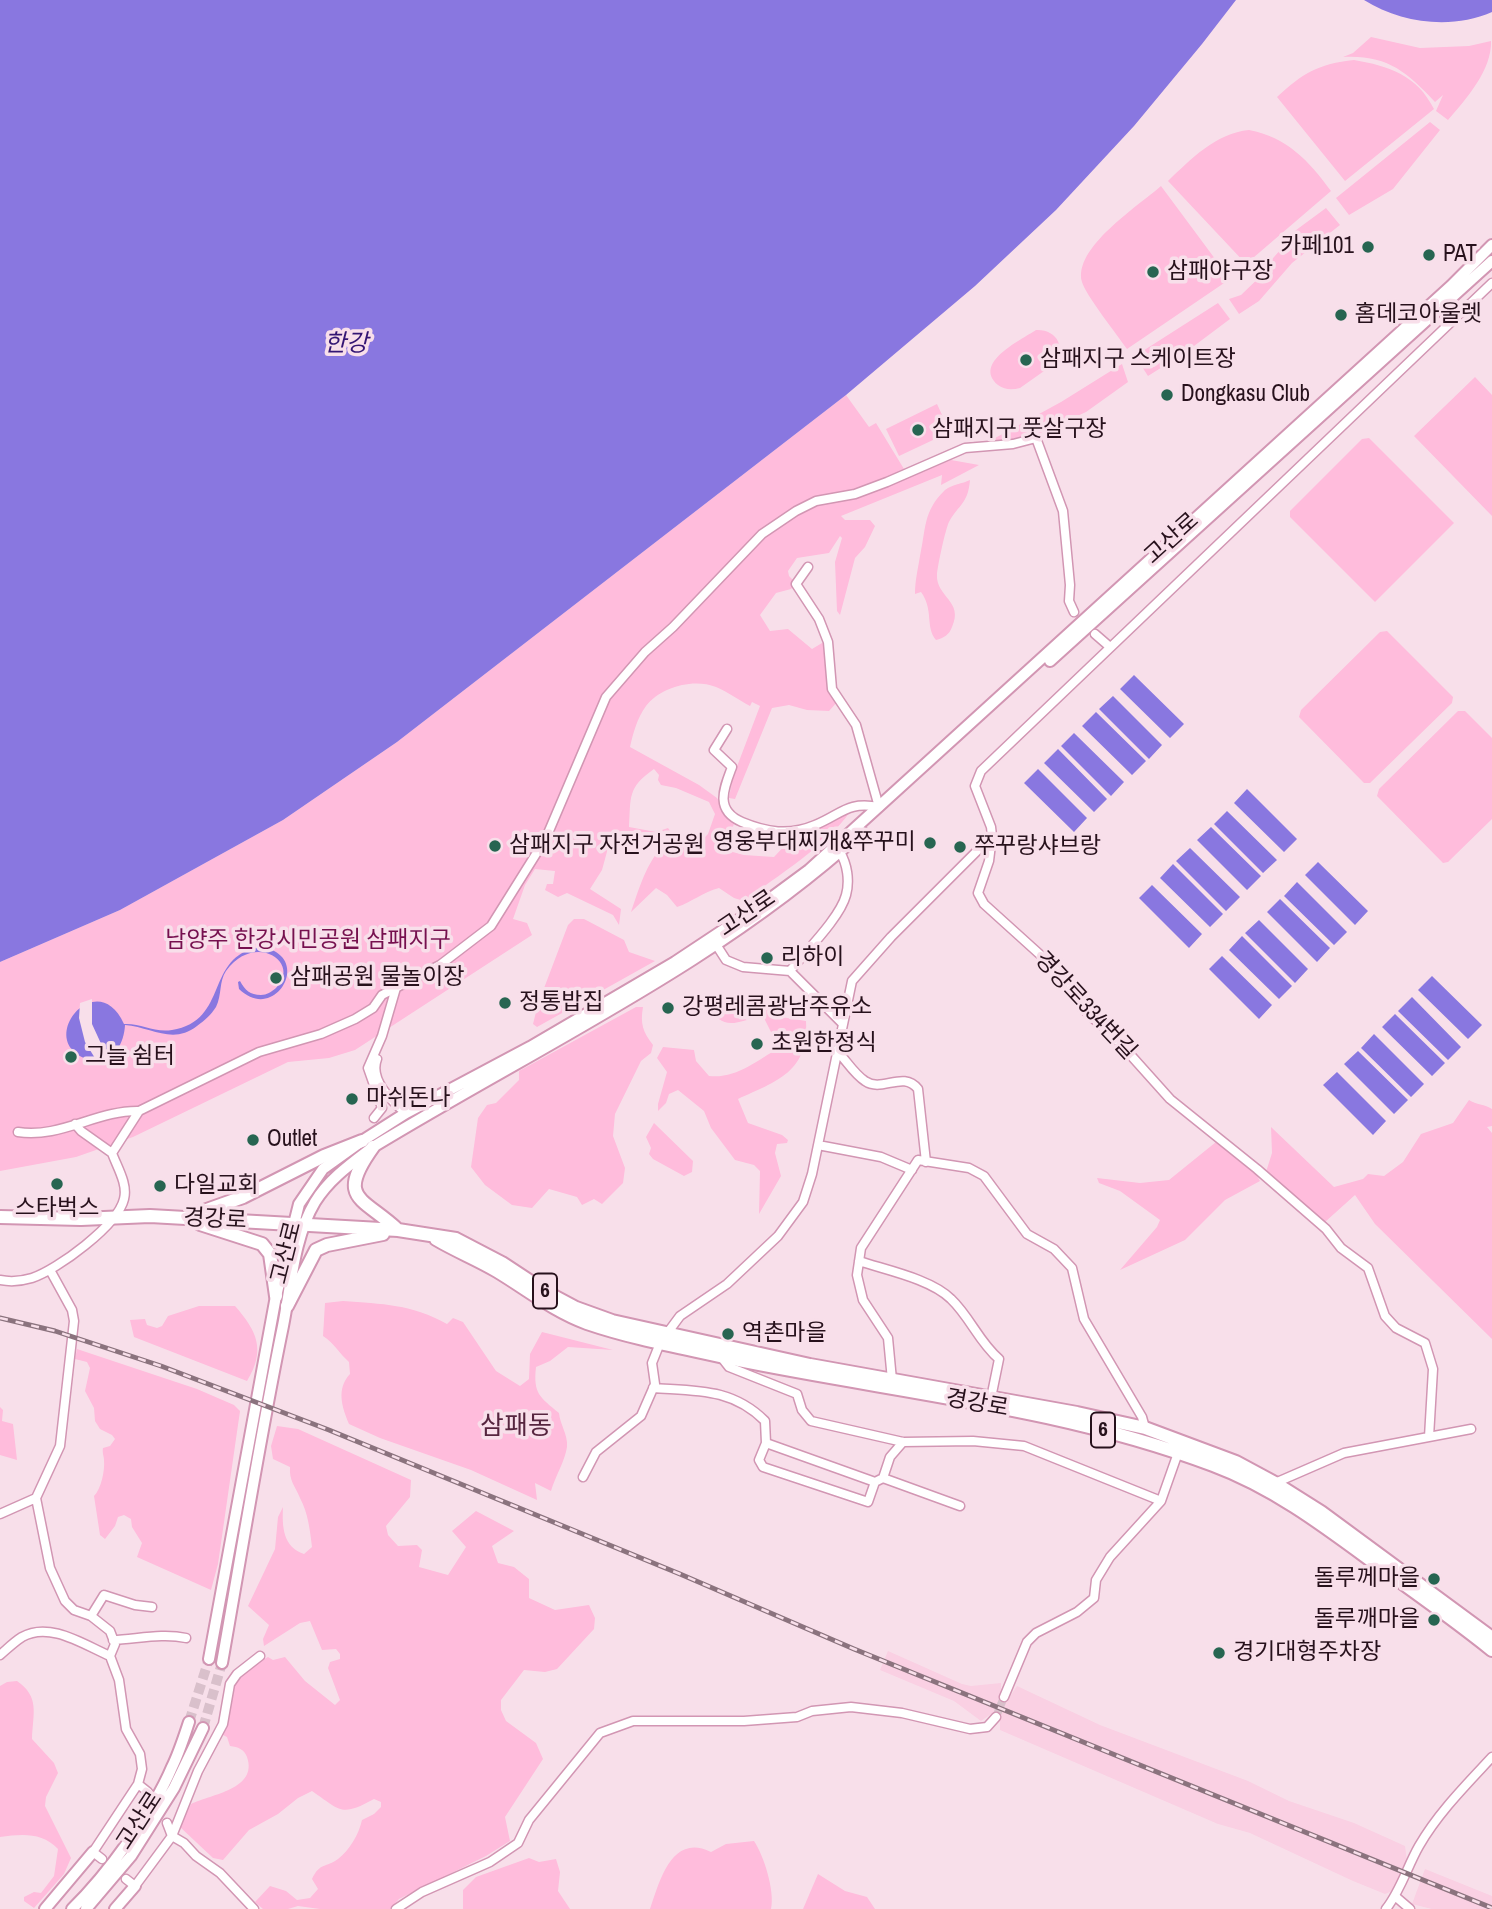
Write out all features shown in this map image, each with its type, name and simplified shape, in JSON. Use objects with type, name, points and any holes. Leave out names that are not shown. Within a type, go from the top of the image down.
[{"type":"main road","points":[[183,1218],[243,1197],[324,1156],[367,1144]]},
{"type":"main road","points":[[367,1144],[354,1180],[354,1192],[363,1204],[380,1213],[398,1230]]},
{"type":"main road","name":"경강로","points":[[0,1217],[183,1218],[398,1230],[430,1235],[499,1272],[556,1309],[586,1322],[1145,1428],[1304,1511],[1492,1650]]},
{"type":"main road","points":[[183,1218],[262,1244],[270,1254],[276,1296]]},
{"type":"main road","points":[[286,1306],[316,1250],[398,1230]]},
{"type":"main road","name":"경강로","points":[[663,1338],[720,1356],[1031,1414],[1236,1462],[1321,1511],[1492,1638]]},
{"type":"street","name":"고산로","points":[[209,1659],[257,1387],[276,1296],[300,1224],[325,1187],[367,1144],[406,1113],[530,1046],[675,962],[809,870],[1492,245]]},
{"type":"street","name":"고산로","points":[[367,1144],[648,989],[717,946],[815,874],[1492,261]]},
{"type":"street","points":[[583,1477],[597,1452],[641,1416],[653,1388],[652,1363],[663,1338],[680,1316],[727,1284],[778,1236],[803,1202],[818,1145],[852,981],[891,937],[992,836],[975,786],[981,771],[1492,283]]},
{"type":"street","points":[[18,1132],[44,1133],[123,1111],[139,1111],[259,1052],[321,1034],[373,1008],[382,995],[440,965],[491,926],[546,838],[606,697],[645,652],[673,627],[749,546],[762,534],[816,500],[855,494],[965,448],[1013,444],[1036,438],[1063,511],[1069,601],[1074,612]]},
{"type":"street","points":[[727,729],[715,750],[732,767],[722,792],[725,807],[736,820],[765,832],[800,830],[813,826],[845,808],[862,803],[879,807],[856,725],[832,690],[828,642],[819,620],[796,584],[808,567]]},
{"type":"street","points":[[1096,634],[1110,647]]},
{"type":"street","name":"경강로334번길","points":[[992,836],[989,861],[978,892],[984,904],[1067,979],[1082,1008],[1118,1041],[1170,1099],[1257,1169],[1326,1229],[1340,1248],[1368,1268],[1385,1316],[1396,1328],[1424,1343],[1433,1369],[1429,1437]]},
{"type":"street","points":[[790,971],[827,926],[846,895],[848,865],[840,852]]},
{"type":"street","points":[[717,946],[726,960],[743,967],[790,971],[842,1023]]},
{"type":"street","points":[[373,1118],[382,1108],[368,1068],[382,1036],[396,988]]},
{"type":"street","points":[[382,1036],[382,1047],[374,1066],[376,1077],[396,1105],[406,1113]]},
{"type":"street","points":[[837,1051],[866,1082],[877,1085],[903,1080],[913,1083],[918,1089],[926,1162]]},
{"type":"street","points":[[111,1153],[139,1111]]},
{"type":"street","points":[[0,1280],[31,1279],[50,1270],[96,1238],[124,1202],[125,1189],[111,1153],[81,1132],[75,1124]]},
{"type":"street","points":[[818,1145],[880,1157],[912,1170]]},
{"type":"street","points":[[892,1380],[888,1338],[863,1300],[857,1275],[861,1248],[918,1160],[969,1168],[984,1176],[1027,1234],[1054,1249],[1072,1268],[1084,1319],[1142,1417],[1145,1428]]},
{"type":"street","name":"고산로","points":[[222,1662],[299,1246],[300,1224]]},
{"type":"street","points":[[859,1261],[940,1289],[954,1301],[986,1348],[999,1359],[991,1398]]},
{"type":"street","points":[[45,1909],[97,1856],[138,1784],[142,1769],[140,1754],[126,1729],[118,1680],[110,1656],[115,1644],[110,1631],[91,1616],[74,1610],[65,1601],[50,1568],[36,1498],[60,1446],[74,1321],[72,1310],[50,1270]]},
{"type":"street","points":[[720,1356],[729,1367],[797,1394],[802,1409],[811,1420],[903,1441],[973,1441],[1024,1446],[1161,1501]]},
{"type":"street","points":[[653,1388],[716,1392],[731,1397],[757,1412],[765,1421],[766,1443],[759,1460],[763,1467],[868,1502],[890,1457],[903,1441]]},
{"type":"street","points":[[1275,1483],[1344,1453],[1471,1429]]},
{"type":"street","points":[[766,1443],[960,1506]]},
{"type":"street","points":[[1004,1697],[1027,1642],[1035,1633],[1077,1612],[1094,1598],[1096,1580],[1110,1557],[1161,1501],[1180,1447]]},
{"type":"street","points":[[0,1514],[36,1498]]},
{"type":"street","points":[[91,1616],[104,1595],[135,1605],[152,1607]]},
{"type":"street","points":[[0,1655],[23,1637],[42,1631],[62,1635],[110,1656]]},
{"type":"street","points":[[113,1640],[158,1638],[171,1634],[186,1637]]},
{"type":"street","points":[[115,1909],[131,1882],[172,1836],[198,1771],[223,1724],[230,1684],[237,1674],[260,1656]]},
{"type":"street","points":[[397,1909],[422,1892],[490,1862],[517,1843],[529,1820],[600,1733],[632,1721],[744,1721],[797,1717],[812,1711],[851,1707],[902,1713],[970,1729],[987,1727],[996,1717]]},
{"type":"street","name":"고산로","points":[[72,1909],[138,1827],[172,1769],[189,1721]]},
{"type":"street","name":"고산로","points":[[86,1909],[131,1856],[174,1788],[204,1728]]},
{"type":"street","points":[[1386,1909],[1395,1897],[1420,1844],[1461,1790],[1492,1757]]},
{"type":"street","points":[[138,1784],[148,1792]]},
{"type":"street","points":[[167,1823],[172,1836],[220,1873],[254,1909]]},
{"type":"street","points":[[1395,1897],[1410,1909]]},
{"type":"shaded area","points":[[888,1651],[962,1684],[971,1686],[1001,1683],[1001,1698],[1007,1701],[1017,1686],[1100,1725],[1248,1781],[1289,1801],[1354,1823],[1405,1846],[1407,1862],[1395,1890],[1385,1894],[1250,1833],[1218,1824],[1000,1730],[1000,1718],[991,1714],[981,1721],[954,1701],[880,1670]]},
{"type":"shaded area","points":[[1425,1869],[1492,1896],[1492,1909],[1432,1909],[1412,1904]]},
{"type":"green space","points":[[1371,37],[1420,48],[1469,46],[1491,41],[1483,73],[1448,120],[1436,111],[1443,95],[1435,102],[1405,74],[1384,62],[1343,57],[1353,53]]},
{"type":"green space","points":[[1354,60],[1379,65],[1401,74],[1419,88],[1434,109],[1345,181],[1277,97],[1312,71],[1330,64]]},
{"type":"green space","points":[[1430,122],[1440,130],[1393,189],[1349,215],[1336,198]]},
{"type":"green space","name":"삼패야구장","points":[[1249,130],[1263,133],[1286,144],[1305,160],[1331,191],[1246,264],[1168,181],[1215,142],[1237,132]]},
{"type":"green space","name":"삼패야구장","points":[[1161,186],[1230,279],[1127,349],[1084,288],[1082,269],[1087,256],[1109,229]]},
{"type":"green space","points":[[1326,208],[1340,225],[1292,263],[1259,301],[1239,314],[1229,299],[1241,295],[1267,270],[1266,266],[1282,248],[1288,236]]},
{"type":"green space","points":[[1218,303],[1230,319],[1148,376],[1135,356]]},
{"type":"green space","name":"삼패지구 스케이트장","points":[[1036,330],[1050,333],[1058,341],[1060,352],[1054,364],[1020,388],[1009,389],[998,385],[992,377],[991,369],[995,361],[1011,346]]},
{"type":"green space","points":[[1122,364],[1128,382],[1086,412],[1036,435],[986,443],[1061,402]]},
{"type":"green space","points":[[1475,377],[1492,395],[1492,516],[1414,436]]},
{"type":"green space","name":"남양주 한강시민공원 삼패지구","points":[[846,395],[869,427],[876,423],[904,469],[899,471],[904,479],[951,460],[979,465],[941,485],[942,475],[841,516],[845,520],[870,520],[875,526],[865,547],[855,558],[840,615],[837,611],[835,562],[842,538],[840,536],[829,553],[797,558],[788,571],[796,583],[791,589],[776,593],[760,615],[770,631],[788,629],[812,649],[827,640],[826,662],[838,701],[829,711],[807,710],[789,705],[772,708],[735,799],[729,798],[733,777],[760,706],[752,702],[750,706],[707,684],[688,684],[669,689],[646,706],[630,747],[699,785],[717,798],[726,813],[739,823],[734,824],[727,841],[729,851],[774,857],[788,842],[792,832],[847,810],[850,812],[828,837],[744,901],[719,888],[677,907],[667,895],[656,888],[631,912],[646,872],[662,846],[670,838],[701,841],[708,834],[715,814],[709,802],[676,788],[661,785],[659,775],[654,769],[639,782],[632,794],[629,827],[656,832],[668,828],[671,832],[651,839],[617,839],[608,848],[602,870],[590,889],[621,909],[619,925],[613,915],[567,893],[558,897],[545,890],[547,884],[553,884],[555,871],[535,869],[525,885],[513,919],[527,923],[532,935],[355,1050],[329,1058],[288,1062],[133,1137],[76,1157],[0,1171],[0,962],[120,910],[283,820],[397,742]]},
{"type":"green space","name":"삼패지구 풋살구장","points":[[937,404],[950,432],[899,456],[886,429]]},
{"type":"green space","points":[[1369,438],[1454,523],[1375,602],[1290,517],[1290,511],[1362,439]]},
{"type":"green space","points":[[970,480],[965,499],[948,525],[937,571],[938,582],[955,611],[955,618],[948,634],[936,640],[931,630],[925,599],[921,592],[915,594],[925,529],[933,505],[945,490]]},
{"type":"green space","points":[[1387,631],[1453,697],[1452,703],[1370,783],[1364,783],[1299,717],[1301,710],[1380,632]]},
{"type":"green space","points":[[1458,711],[1465,711],[1492,738],[1492,819],[1448,862],[1443,863],[1377,796],[1379,789]]},
{"type":"green space","points":[[574,919],[584,919],[624,940],[629,952],[655,961],[537,1027],[533,1024],[538,1004],[568,925]]},
{"type":"green space","points":[[712,999],[722,1002],[741,999],[764,1005],[781,1017],[806,1021],[806,1038],[796,1063],[777,1080],[738,1099],[748,1123],[782,1135],[788,1140],[787,1143],[777,1144],[775,1153],[781,1176],[759,1214],[760,1171],[754,1165],[735,1160],[711,1128],[704,1111],[678,1090],[669,1094],[666,1103],[658,1111],[667,1072],[657,1058],[663,1047],[694,1050],[696,1061],[709,1076],[737,1072],[779,1048],[764,1018],[739,1007],[731,1012],[747,1020],[724,1022],[705,1007],[705,1002]]},
{"type":"green space","points":[[636,1007],[643,1007],[643,1028],[653,1045],[651,1053],[641,1061],[615,1114],[613,1136],[625,1168],[623,1183],[602,1204],[594,1199],[582,1205],[577,1197],[549,1189],[532,1208],[512,1205],[485,1185],[471,1167],[478,1118],[487,1105],[496,1103],[519,1080],[519,1071]]},
{"type":"green space","points":[[1469,1100],[1492,1109],[1492,1126],[1487,1127],[1492,1133],[1492,1339],[1375,1224],[1355,1195],[1325,1222],[1266,1172],[1272,1153],[1271,1127],[1334,1187],[1363,1179],[1368,1174],[1384,1176],[1403,1162],[1421,1134],[1453,1123]]},
{"type":"green space","points":[[654,1123],[693,1161],[692,1172],[684,1176],[653,1159],[649,1154],[651,1148],[646,1137]]},
{"type":"green space","points":[[1216,1142],[1254,1171],[1260,1181],[1225,1200],[1185,1240],[1120,1270],[1160,1220],[1120,1191],[1099,1183],[1097,1178],[1140,1183],[1169,1180]]},
{"type":"green space","points":[[343,1301],[409,1309],[447,1324],[453,1318],[463,1322],[496,1371],[520,1386],[529,1379],[530,1354],[542,1332],[613,1350],[568,1347],[550,1361],[536,1367],[539,1394],[559,1413],[567,1442],[564,1458],[551,1491],[535,1483],[537,1500],[471,1470],[380,1438],[349,1424],[344,1411],[342,1392],[350,1374],[349,1362],[323,1336],[325,1303]]},
{"type":"green space","points":[[199,1306],[235,1306],[249,1324],[257,1350],[253,1370],[247,1381],[134,1337],[130,1320],[145,1319],[147,1325],[157,1328],[162,1326],[168,1316]]},
{"type":"green space","points":[[77,1349],[197,1389],[234,1405],[240,1411],[218,1564],[211,1590],[137,1557],[142,1543],[132,1527],[131,1519],[124,1515],[118,1517],[105,1539],[100,1535],[94,1496],[103,1474],[103,1448],[110,1446],[115,1439],[100,1429],[95,1421],[94,1408],[85,1391],[90,1368],[87,1362],[75,1359]]},
{"type":"green space","points":[[0,1407],[3,1410],[2,1421],[13,1424],[17,1460],[0,1455]]},
{"type":"green space","points":[[277,1426],[298,1429],[411,1480],[410,1497],[386,1526],[388,1535],[398,1546],[417,1545],[422,1550],[419,1567],[448,1575],[466,1547],[452,1531],[476,1511],[514,1531],[492,1546],[498,1563],[514,1567],[529,1579],[529,1598],[555,1610],[589,1605],[595,1618],[594,1629],[557,1669],[545,1672],[524,1670],[501,1700],[501,1710],[506,1721],[536,1743],[543,1759],[505,1817],[510,1841],[486,1856],[399,1899],[390,1909],[320,1909],[298,1906],[288,1909],[263,1909],[255,1902],[270,1886],[286,1891],[297,1900],[310,1898],[318,1889],[312,1879],[318,1870],[342,1856],[353,1842],[362,1820],[381,1807],[381,1802],[374,1799],[348,1810],[336,1807],[312,1791],[249,1830],[223,1860],[213,1858],[180,1827],[191,1804],[231,1789],[246,1776],[249,1768],[246,1754],[230,1746],[227,1737],[221,1734],[229,1718],[233,1684],[246,1669],[268,1657],[273,1660],[285,1657],[305,1681],[335,1705],[340,1700],[328,1668],[330,1662],[340,1659],[340,1654],[336,1649],[322,1650],[310,1621],[300,1623],[264,1646],[263,1639],[269,1625],[248,1606],[275,1549],[278,1517],[283,1507],[285,1535],[292,1547],[304,1554],[312,1547],[307,1516],[291,1480],[290,1467],[273,1459],[271,1446]]},
{"type":"green space","points":[[17,1681],[32,1700],[32,1739],[54,1763],[58,1773],[46,1797],[45,1806],[71,1858],[64,1874],[34,1908],[24,1901],[24,1897],[34,1892],[41,1893],[54,1876],[58,1849],[38,1837],[0,1837],[0,1686]]},
{"type":"green space","points":[[754,1841],[768,1874],[771,1909],[650,1909],[663,1873],[677,1854],[686,1849],[698,1848],[711,1852],[726,1844]]},
{"type":"green space","points":[[529,1858],[539,1862],[556,1859],[560,1872],[558,1891],[570,1909],[463,1909],[463,1890],[476,1877]]},
{"type":"green space","points":[[818,1874],[845,1891],[867,1897],[875,1909],[803,1909]]},
{"type":"water","name":"한강","points":[[0,0],[1236,0],[1134,126],[1056,210],[975,286],[846,395],[397,742],[283,820],[120,910],[0,962]]},
{"type":"water","points":[[1364,0],[1492,0],[1492,12],[1460,21],[1427,21],[1394,14]]},
{"type":"water","points":[[1134,675],[1184,724],[1170,738],[1120,689]]},
{"type":"water","points":[[1113,696],[1162,745],[1149,759],[1099,709]]},
{"type":"water","points":[[1096,712],[1146,761],[1132,775],[1082,726]]},
{"type":"water","points":[[1074,733],[1124,782],[1111,796],[1061,746]]},
{"type":"water","points":[[1058,749],[1107,799],[1094,812],[1044,763]]},
{"type":"water","points":[[1038,769],[1087,818],[1074,832],[1024,783]]},
{"type":"water","points":[[1247,789],[1297,839],[1284,852],[1234,803]]},
{"type":"water","points":[[1227,811],[1277,860],[1263,873],[1214,824]]},
{"type":"water","points":[[1211,827],[1261,876],[1247,890],[1197,840]]},
{"type":"water","points":[[1190,848],[1240,897],[1226,911],[1176,861]]},
{"type":"water","points":[[1318,862],[1368,911],[1355,925],[1305,875]]},
{"type":"water","points":[[1173,864],[1223,914],[1210,927],[1160,878]]},
{"type":"water","points":[[1297,882],[1347,932],[1334,945],[1284,896]]},
{"type":"water","points":[[1152,885],[1202,934],[1189,948],[1139,898]]},
{"type":"water","points":[[1280,899],[1330,948],[1317,962],[1267,912]]},
{"type":"water","points":[[1259,920],[1308,969],[1295,983],[1245,933]]},
{"type":"water","points":[[1242,936],[1292,986],[1279,999],[1229,950]]},
{"type":"water","points":[[260,947],[276,952],[285,962],[287,973],[284,984],[266,999],[253,998],[239,989],[238,982],[251,993],[265,994],[276,988],[283,978],[283,969],[272,955],[250,953],[238,959],[226,971],[216,1007],[188,1031],[171,1035],[125,1025],[119,1047],[103,1060],[87,1059],[72,1050],[67,1038],[68,1024],[86,1004],[99,1002],[112,1008],[124,1024],[165,1031],[190,1024],[211,1002],[223,975],[231,962],[243,953]]},
{"type":"water","points":[[1222,956],[1272,1005],[1259,1019],[1209,969]]},
{"type":"water","points":[[1432,976],[1482,1025],[1468,1039],[1418,990]]},
{"type":"water","points":[[1412,997],[1461,1047],[1448,1060],[1398,1011]]},
{"type":"water","points":[[1395,1014],[1445,1063],[1432,1076],[1382,1027]]},
{"type":"water","points":[[1374,1034],[1424,1084],[1411,1097],[1361,1048]]},
{"type":"water","points":[[1358,1051],[1408,1100],[1394,1114],[1344,1064]]},
{"type":"water","points":[[1337,1072],[1386,1121],[1373,1135],[1323,1085]]},
{"type":"pier","points":[[92,999],[92,1024],[109,1061],[98,1063],[85,1042],[79,1018],[80,1003]]},
{"type":"tunnel","points":[[189,1722],[209,1659]]},
{"type":"tunnel","points":[[203,1728],[222,1663]]},
{"type":"tunnel","points":[[996,1717],[1004,1697]]},
{"type":"railway","points":[[0,1318],[55,1331],[161,1366],[329,1430],[680,1574],[854,1649],[1492,1908]]},
{"type":"place","name":"카페101","points":[[1368,247]]},
{"type":"place","name":"PAT","points":[[1429,255]]},
{"type":"place","name":"삼패야구장","points":[[1153,272]]},
{"type":"place","name":"홈데코아울렛","points":[[1341,315]]},
{"type":"place","name":"삼패지구 스케이트장","points":[[1026,360]]},
{"type":"place","name":"Dongkasu Club","points":[[1167,395]]},
{"type":"place","name":"삼패지구 풋살구장","points":[[918,430]]},
{"type":"place","name":"영웅부대찌개&쭈꾸미","points":[[930,843]]},
{"type":"place","name":"삼패지구 자전거공원","points":[[495,846]]},
{"type":"place","name":"쭈꾸랑샤브랑","points":[[960,847]]},
{"type":"place","name":"리하이","points":[[767,958]]},
{"type":"place","name":"삼패공원 물놀이장","points":[[276,978]]},
{"type":"place","name":"정통밥집","points":[[505,1003]]},
{"type":"place","name":"강평레콤광남주유소","points":[[668,1008]]},
{"type":"place","name":"초원한정식","points":[[757,1044]]},
{"type":"place","name":"그늘 쉼터","points":[[71,1057]]},
{"type":"place","name":"마쉬돈나","points":[[352,1099]]},
{"type":"place","name":"Outlet","points":[[253,1140]]},
{"type":"place","name":"스타벅스","points":[[57,1184]]},
{"type":"place","name":"다일교회","points":[[160,1186]]},
{"type":"place","name":"역촌마을","points":[[728,1334]]},
{"type":"place","name":"돌루께마을","points":[[1434,1579]]},
{"type":"place","name":"돌루깨마을","points":[[1434,1620]]},
{"type":"place","name":"경기대형주차장","points":[[1219,1653]]},
{"type":"district","name":"삼패동","points":[[516,1427]]}]
